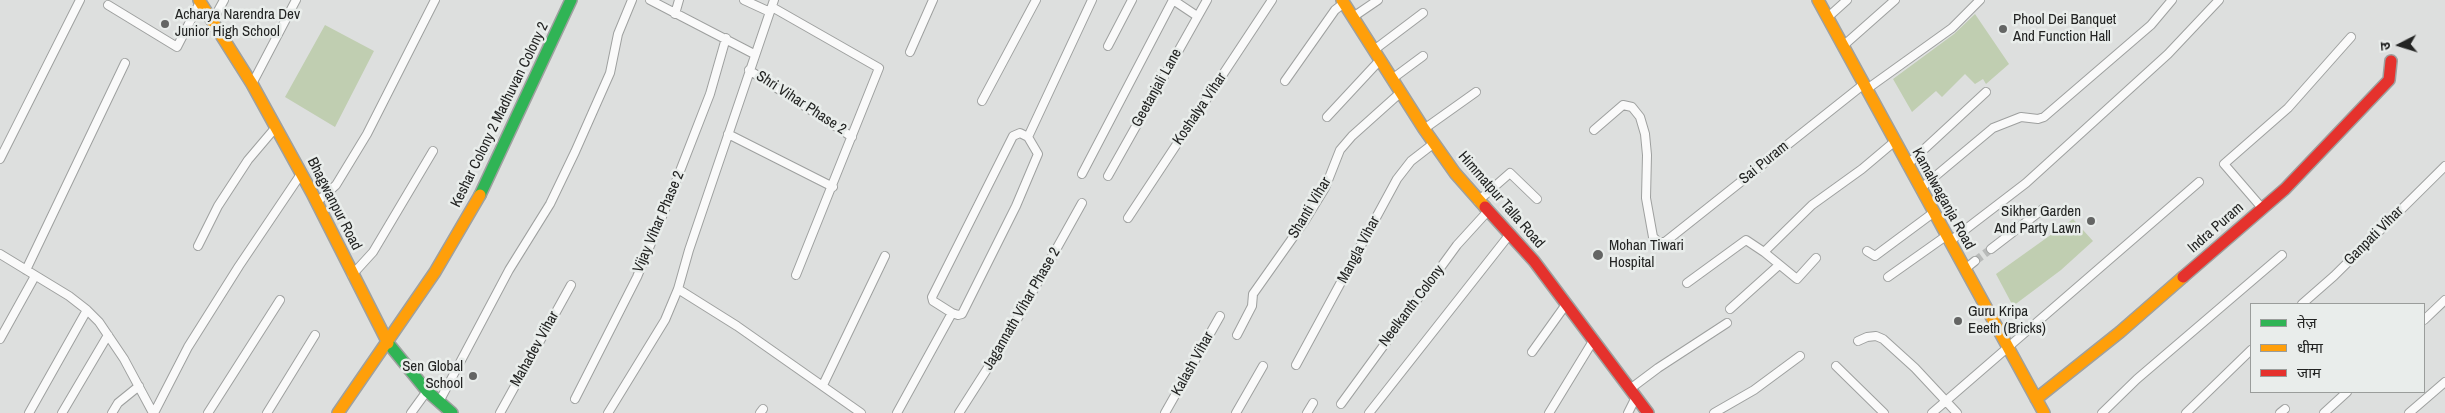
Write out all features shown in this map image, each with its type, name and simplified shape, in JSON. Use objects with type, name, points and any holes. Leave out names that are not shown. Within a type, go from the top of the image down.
[{"type":"street","points":[[0,159],[80,0]]},
{"type":"street","points":[[212,22],[224,0]]},
{"type":"street","points":[[252,84],[296,0]]},
{"type":"street","points":[[317,202],[336,185],[367,134],[435,0]]},
{"type":"street","name":"Keshar Colony 2 Madhuvan Colony 2","points":[[338,413],[434,272],[479,198],[571,0]]},
{"type":"street","points":[[439,402],[509,270],[550,204],[610,73],[618,34],[632,0]]},
{"type":"street","points":[[650,0],[754,54]]},
{"type":"street","points":[[676,14],[679,0]]},
{"type":"street","points":[[744,0],[772,6],[879,68],[833,187],[796,275]]},
{"type":"street","points":[[910,52],[933,0]]},
{"type":"street","points":[[982,101],[1036,0]]},
{"type":"street","points":[[1028,137],[1092,0]]},
{"type":"street","points":[[1108,46],[1132,0]]},
{"type":"street","points":[[1082,174],[1173,0],[1197,16]]},
{"type":"street","name":"Geetanjali Lane","points":[[1108,176],[1207,0]]},
{"type":"street","name":"Koshalya Vihar","points":[[1128,218],[1272,0]]},
{"type":"street","points":[[1354,17],[1378,0]]},
{"type":"street","name":"Kamalwaganja Road","points":[[1818,0],[2044,413]]},
{"type":"street","points":[[1827,18],[1847,0]]},
{"type":"street","points":[[1843,46],[1895,0]]},
{"type":"street","name":"Sai Puram","points":[[1594,130],[1623,105],[1632,107],[1640,117],[1646,134],[1648,155],[1646,198],[1653,237],[1659,242],[1665,242],[1865,87],[1952,28],[1980,0]]},
{"type":"street","points":[[1920,189],[1993,128],[2021,117],[2038,119],[2044,117],[2151,25],[2172,0]]},
{"type":"street","points":[[1888,277],[1948,239],[2026,183],[2168,54],[2219,0]]},
{"type":"street","points":[[108,5],[177,46],[200,1]]},
{"type":"street","name":"Bhagwanpur Road","points":[[200,1],[252,84],[302,174],[387,341],[427,391],[452,413]]},
{"type":"street","points":[[1285,81],[1343,1]]},
{"type":"street","name":"Himmatpur Talla Road","points":[[1343,1],[1434,144],[1478,201],[1510,234],[1567,303],[1593,341],[1648,413]]},
{"type":"street","points":[[608,413],[665,320],[678,289],[689,250],[754,54],[772,6]]},
{"type":"street","points":[[1326,117],[1377,55],[1423,13]]},
{"type":"street","points":[[2262,208],[2224,164],[2288,108],[2352,37]]},
{"type":"street","name":"Vijay Vihar Phase 2","points":[[575,399],[637,277],[710,94],[726,38]]},
{"type":"street","points":[[1392,79],[1423,56]]},
{"type":"street","name":"Indra Puram","points":[[2036,399],[2120,332],[2284,189],[2389,80],[2391,61]]},
{"type":"street","points":[[26,270],[125,63]]},
{"type":"street","name":"Shri Vihar Phase 2","points":[[749,70],[852,137]]},
{"type":"street","points":[[1424,129],[1476,92]]},
{"type":"street","points":[[1907,165],[1986,92]]},
{"type":"street","name":"Shanti Vihar","points":[[1238,335],[1252,306],[1254,294],[1325,188],[1340,150],[1352,136],[1400,93]]},
{"type":"street","points":[[198,246],[218,206],[248,160],[276,127]]},
{"type":"street","points":[[1020,133],[1028,137],[1038,154],[1034,167],[962,314],[952,313],[933,301],[932,297],[1012,136],[1020,133]]},
{"type":"street","points":[[728,134],[833,187]]},
{"type":"street","points":[[1764,252],[1812,205],[1862,169],[1894,142]]},
{"type":"street","name":"Mangla Vihar","points":[[1296,365],[1397,179],[1411,161],[1434,144]]},
{"type":"street","points":[[352,274],[373,252],[432,151]]},
{"type":"street","name":"Ganpati Vihar","points":[[2303,303],[2334,276],[2445,166]]},
{"type":"street","points":[[1478,201],[1510,173],[1536,199]]},
{"type":"street","points":[[153,413],[188,348],[255,241],[302,174]]},
{"type":"street","points":[[1932,413],[2199,182]]},
{"type":"street","name":"Jagannath Vihar Phase 2","points":[[959,413],[996,356],[1082,204]]},
{"type":"street","points":[[1991,249],[2043,208]]},
{"type":"street","name":"Neelkanth Colony","points":[[1341,404],[1457,245],[1488,211]]},
{"type":"street","points":[[1867,251],[1875,256],[1933,213]]},
{"type":"street","points":[[1369,413],[1510,234]]},
{"type":"street","points":[[1687,283],[1746,240],[1764,252],[1797,280],[1816,258]]},
{"type":"street","points":[[0,254],[69,296],[87,310],[108,335],[124,359],[153,413]]},
{"type":"street","points":[[2102,413],[2137,379],[2282,255]]},
{"type":"street","points":[[823,385],[884,256]]},
{"type":"street","points":[[1965,269],[1976,261]]},
{"type":"street","points":[[1730,308],[1779,265]]},
{"type":"street","points":[[0,339],[35,276]]},
{"type":"street","name":"Mahadev Vihar","points":[[500,413],[545,328],[571,285]]},
{"type":"street","points":[[678,289],[823,385],[861,413]]},
{"type":"street","points":[[208,413],[280,300]]},
{"type":"street","points":[[2425,319],[2445,300]]},
{"type":"street","points":[[1532,352],[1567,303]]},
{"type":"street","points":[[28,413],[87,310]]},
{"type":"street","points":[[896,413],[952,313]]},
{"type":"street","name":"Kalash Vihar","points":[[1166,413],[1220,316]]},
{"type":"street","points":[[1628,413],[1633,393],[1658,368],[1727,323]]},
{"type":"street","points":[[62,413],[108,335]]},
{"type":"street","points":[[267,413],[315,335]]},
{"type":"street","points":[[1858,341],[1876,336],[1883,339],[1915,368],[1957,413]]},
{"type":"street","points":[[1549,413],[1593,341]]},
{"type":"street","points":[[2186,413],[2250,351]]},
{"type":"street","points":[[1714,413],[1754,390],[1800,356]]},
{"type":"street","points":[[1236,413],[1263,366]]},
{"type":"street","points":[[1836,366],[1884,413]]},
{"type":"street","points":[[2409,413],[2445,382]]},
{"type":"street","points":[[112,413],[118,403],[139,386]]},
{"type":"street","points":[[411,413],[427,391]]},
{"type":"street","points":[[2324,413],[2346,393]]},
{"type":"street","points":[[1307,413],[1313,403]]},
{"type":"green space","points":[[1975,14],[2009,64],[1986,84],[1983,79],[1975,84],[1965,74],[1942,97],[1936,91],[1912,112],[1893,79],[1954,34]]},
{"type":"green space","points":[[325,25],[374,51],[335,127],[285,97]]},
{"type":"green space","points":[[2073,219],[2093,241],[2061,270],[2013,306],[1996,274]]},
{"type":"tunnel","points":[[1975,261],[1991,249]]},
{"type":"traffic: fast","points":[[480,195],[571,0]]},
{"type":"traffic: fast","points":[[388,343],[427,391],[452,413]]},
{"type":"traffic: slow","points":[[199,0],[252,84],[312,193],[388,343]]},
{"type":"traffic: slow","points":[[1342,0],[1424,129],[1455,173],[1485,207]]},
{"type":"traffic: slow","points":[[1818,0],[2044,413]]},
{"type":"traffic: slow","points":[[338,413],[435,272],[480,195]]},
{"type":"traffic: slow","points":[[2036,399],[2120,332],[2183,277]]},
{"type":"traffic: jam","points":[[2183,277],[2285,189],[2389,80],[2391,61]]},
{"type":"traffic: jam","points":[[1485,207],[1534,261],[1648,413]]},
{"type":"place","name":"Acharya Narendra Dev Junior High School","points":[[165,24]]},
{"type":"place","name":"Phool Dei Banquet And Function Hall","points":[[2003,29]]},
{"type":"place","name":"Sikher Garden And Party Lawn","points":[[2091,221]]},
{"type":"place","name":"Mohan Tiwari Hospital","points":[[1598,255]]},
{"type":"place","name":"Guru Kripa Eeeth (Bricks)","points":[[1958,321]]},
{"type":"place","name":"Sen Global School","points":[[473,376]]}]
